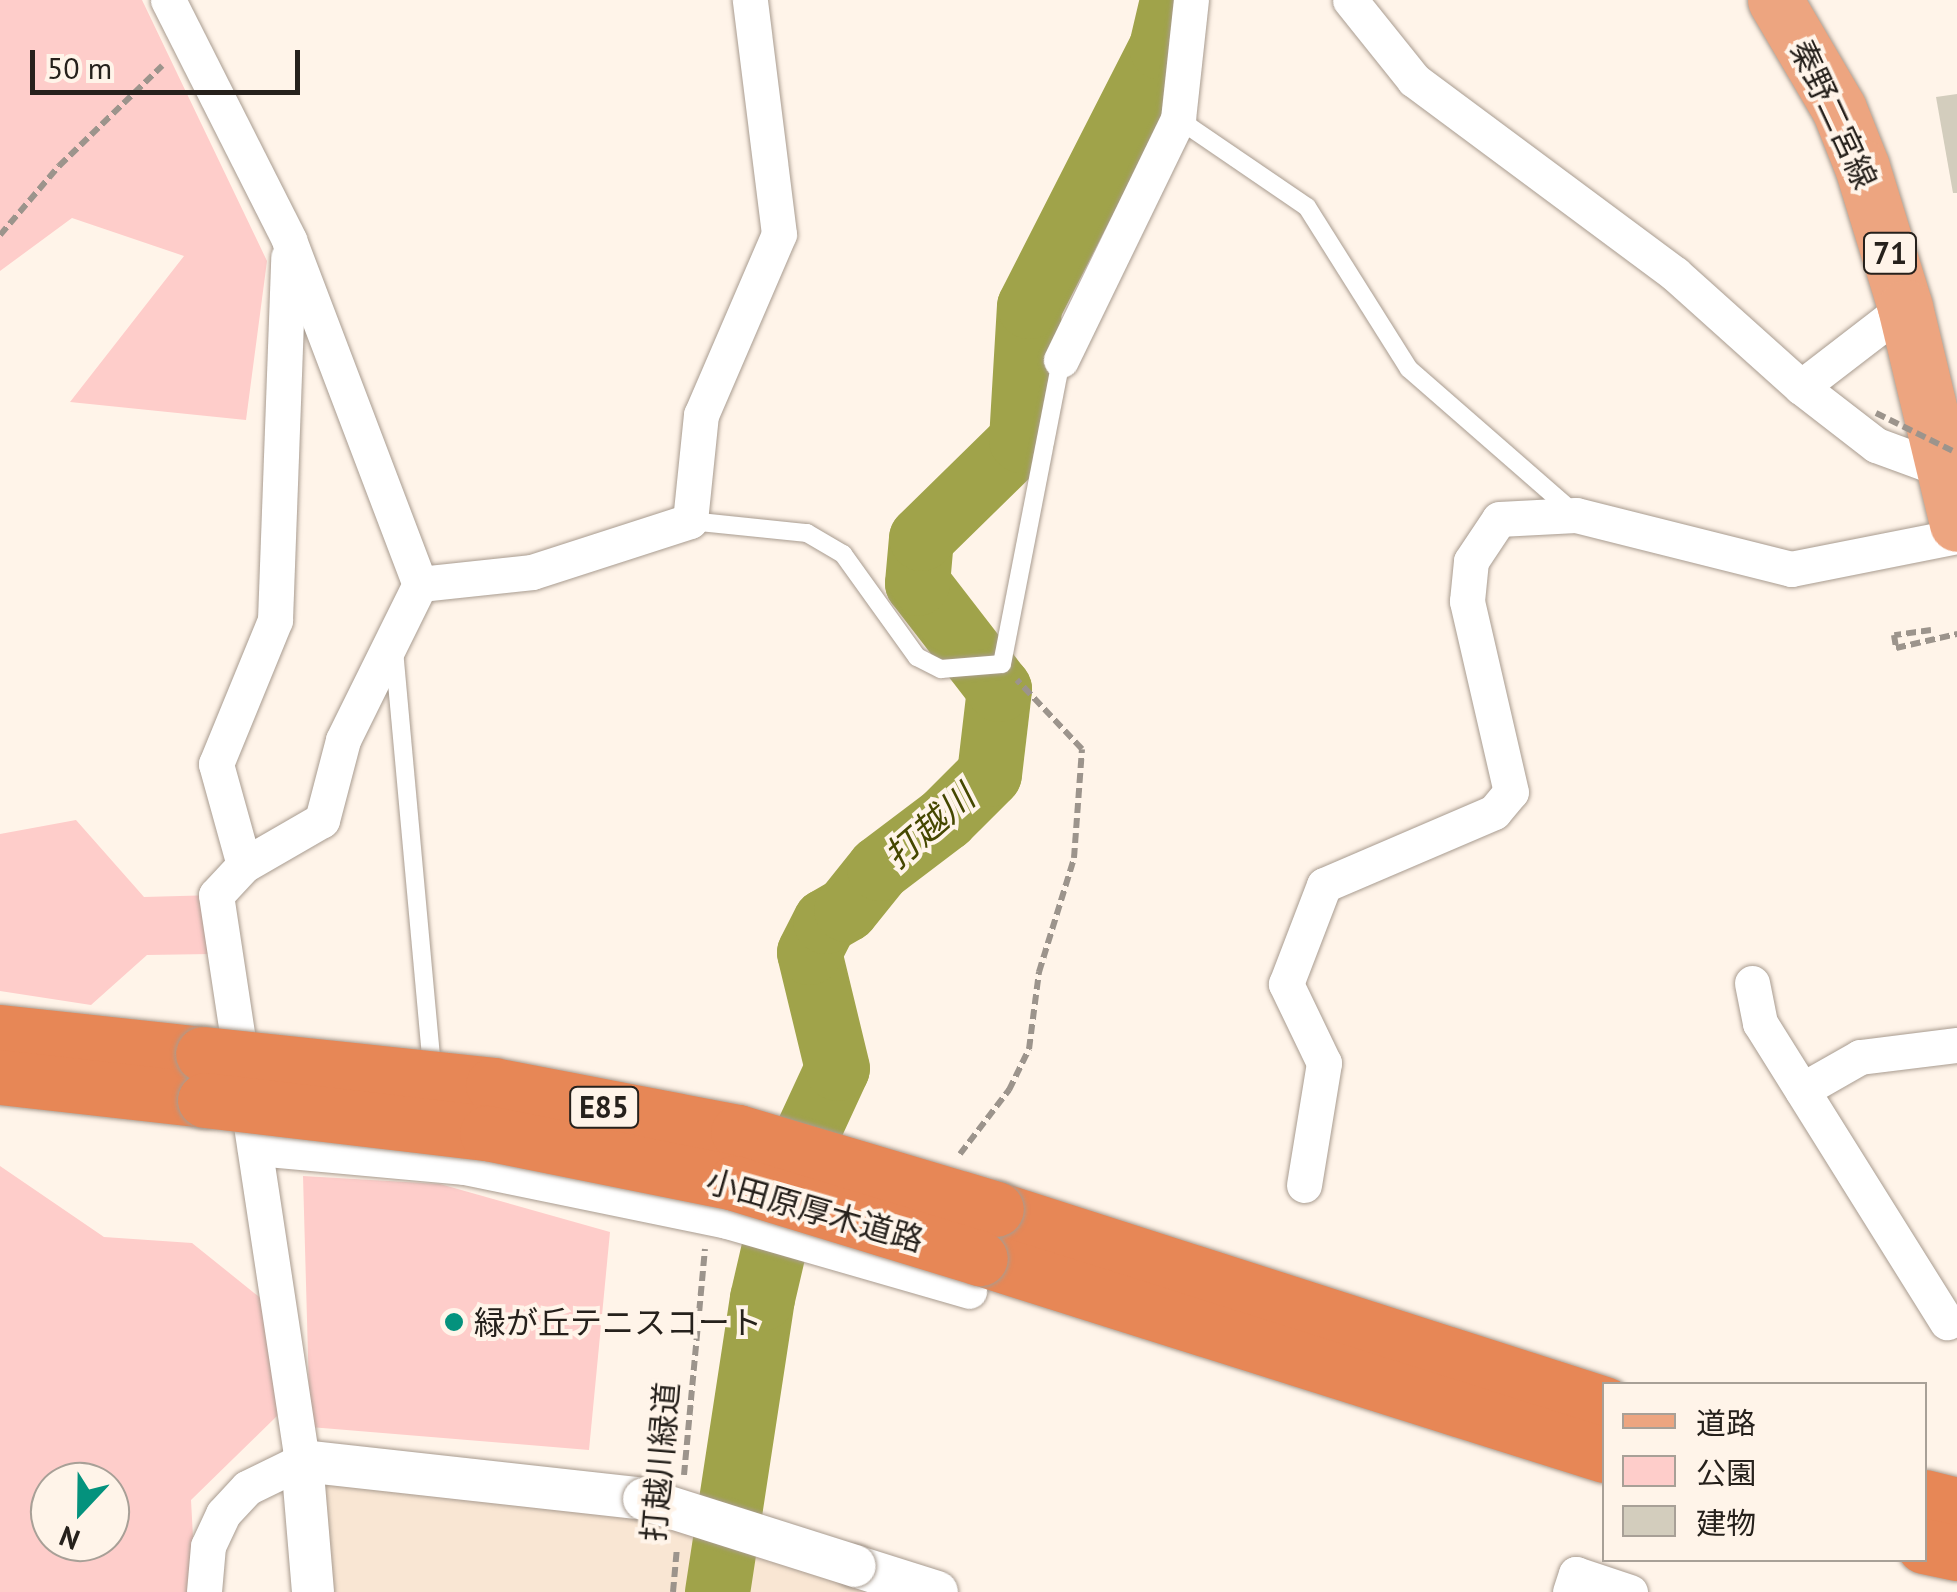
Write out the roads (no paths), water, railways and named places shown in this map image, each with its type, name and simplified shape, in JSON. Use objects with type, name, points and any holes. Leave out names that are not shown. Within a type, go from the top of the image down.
[{"type":"highway","name":"小田原厚木道路","points":[[0,1032],[204,1077]]},
{"type":"highway","name":"小田原厚木道路","points":[[0,1077],[204,1077],[493,1086],[738,1132],[981,1253],[1602,1454]]},
{"type":"highway","name":"小田原厚木道路","points":[[981,1253],[1602,1404]]},
{"type":"highway","points":[[1927,1498],[1957,1505]]},
{"type":"highway","points":[[1927,1547],[1957,1554]]},
{"type":"main road","name":"秦野二宮線","points":[[1775,0],[1839,109],[1951,461],[1957,524]]},
{"type":"street","points":[[168,0],[289,240],[420,584],[394,648],[343,740],[322,820],[244,865],[216,895],[302,1461],[313,1592]]},
{"type":"street","points":[[420,584],[532,572],[690,521],[701,415],[778,234],[750,0]]},
{"type":"street","points":[[1060,360],[1178,119],[1191,0]]},
{"type":"street","points":[[1350,0],[1414,80],[1675,274],[1801,387],[1876,445],[1951,461]]},
{"type":"street","points":[[244,865],[216,764],[275,620],[289,240]]},
{"type":"street","points":[[1801,387],[1905,307]]},
{"type":"street","points":[[1304,1185],[1324,1063],[1286,984],[1324,885],[1494,812],[1511,792],[1467,601],[1471,561],[1499,519],[1576,515],[1791,569],[1957,536]]},
{"type":"street","points":[[1752,983],[1760,1023],[1947,1322]]},
{"type":"street","points":[[1802,1090],[1860,1057],[1957,1045]]},
{"type":"street","points":[[255,1148],[464,1167],[717,1219],[779,1236],[981,1253]]},
{"type":"street","points":[[204,1592],[208,1546],[223,1514],[246,1488],[302,1461],[663,1496],[937,1592]]},
{"type":"street","points":[[1570,1592],[1576,1574],[1630,1592]]},
{"type":"lane","points":[[1178,119],[1306,207],[1408,369],[1576,515]]},
{"type":"lane","points":[[690,521],[808,533],[843,554],[918,657],[941,669],[1002,664],[1060,360]]},
{"type":"lane","points":[[394,648],[430,1053]]},
{"type":"waterway","name":"打越川","points":[[717,1592],[762,1298],[794,1161],[837,1068],[809,952],[825,921],[846,909],[879,868],[945,818],[989,774],[999,689],[917,583],[921,538],[1021,440],[1029,306],[1161,47],[1172,0]]},
{"type":"place","name":"緑が丘テニスコート","points":[[454,1322]]}]
